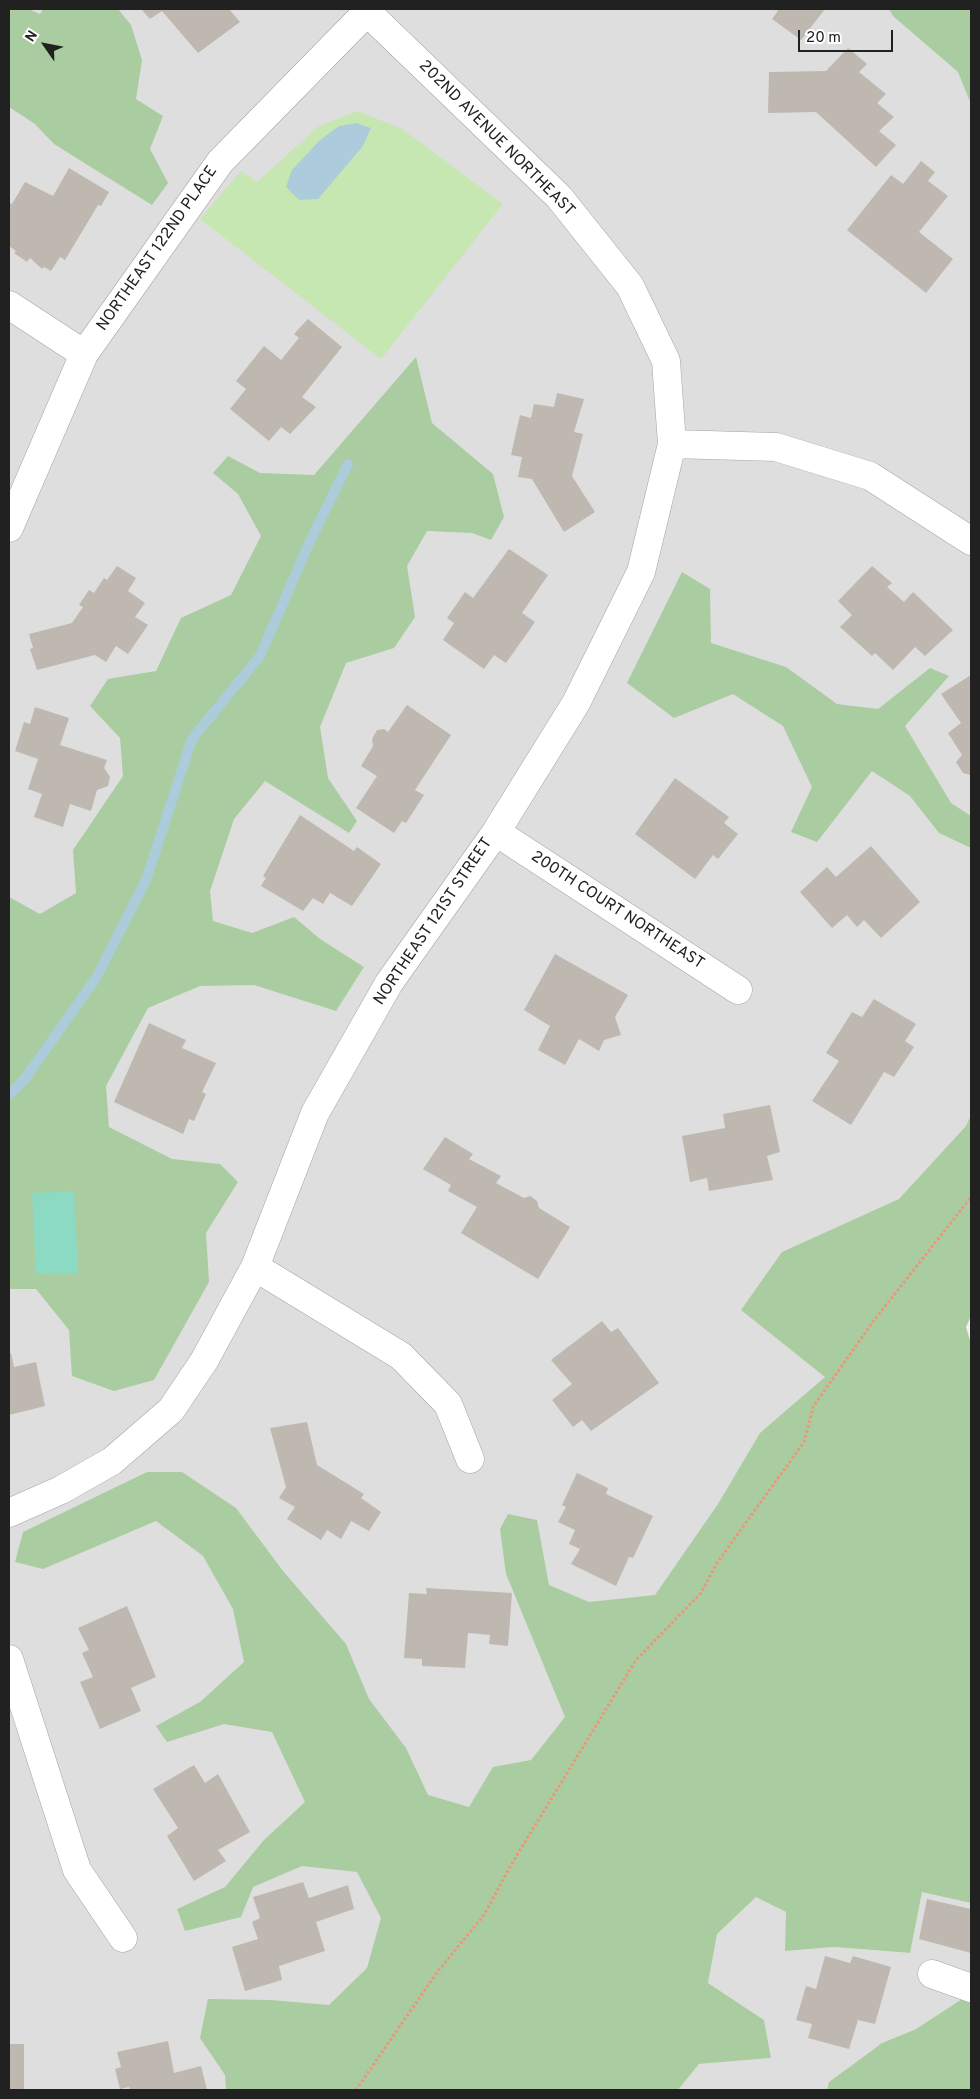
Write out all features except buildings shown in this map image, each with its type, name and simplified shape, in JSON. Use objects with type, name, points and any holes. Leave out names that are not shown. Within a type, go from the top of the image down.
[{"type":"street","name":"NORTHEAST 122ND PLACE","points":[[9,528],[84,354],[220,162],[365,10]]},
{"type":"street","name":"202ND AVENUE NORTHEAST","points":[[365,10],[559,197],[630,286],[666,361],[672,444]]},
{"type":"street","points":[[9,305],[84,354]]},
{"type":"street","points":[[672,444],[776,447],[870,476],[971,541]]},
{"type":"street","name":"NORTHEAST 121ST STREET","points":[[9,1513],[61,1490],[112,1461],[171,1410],[204,1361],[255,1267],[315,1113],[389,983],[496,832],[576,703],[641,572],[672,444]]},
{"type":"street","name":"200TH COURT NORTHEAST","points":[[496,832],[738,990]]},
{"type":"street","points":[[255,1267],[401,1356],[448,1404],[470,1459]]},
{"type":"street","points":[[9,1659],[77,1870],[123,1938]]},
{"type":"street","points":[[932,1974],[971,1988]]},
{"type":"path","points":[[356,2090],[438,1971],[484,1915],[511,1865],[636,1660],[701,1593],[717,1563],[804,1442],[813,1408],[872,1323],[971,1197]]},
{"type":"shaded area","points":[[9,9],[971,9],[971,1208],[377,2090],[9,2090]]},
{"type":"shaded area","points":[[922,1891],[971,1903],[971,1974],[962,1999],[916,2029],[882,2043],[829,2082],[827,2090],[678,2090],[699,2064],[771,2058],[764,2020],[708,1983],[716,1934],[756,1896],[786,1912],[786,1951],[834,1947],[909,1953]]},
{"type":"green space","points":[[9,9],[28,9],[40,14],[43,9],[118,9],[131,25],[142,60],[136,99],[163,116],[150,149],[168,183],[152,205],[54,144],[35,124],[9,107]]},
{"type":"green space","points":[[889,9],[971,9],[971,104],[958,72],[893,16]]},
{"type":"green space","points":[[358,111],[402,129],[503,204],[381,359],[200,219],[241,171],[257,182],[319,126]]},
{"type":"green space","points":[[416,357],[432,423],[493,474],[504,517],[491,540],[472,533],[427,531],[407,566],[415,617],[394,648],[346,663],[320,727],[328,778],[357,821],[349,833],[265,781],[234,819],[210,891],[213,921],[252,933],[294,917],[320,939],[364,967],[336,1011],[254,985],[200,986],[148,1008],[106,1086],[109,1127],[172,1159],[220,1164],[238,1182],[206,1233],[209,1282],[154,1380],[114,1391],[72,1376],[69,1330],[36,1289],[9,1289],[9,897],[40,914],[76,893],[73,850],[123,776],[120,738],[90,706],[108,679],[156,671],[181,618],[231,595],[261,536],[238,494],[213,473],[228,456],[260,473],[314,475]]},
{"type":"green space","points":[[682,572],[710,589],[711,643],[786,667],[837,704],[878,709],[930,668],[949,676],[905,726],[951,803],[971,816],[971,848],[939,833],[910,796],[872,771],[817,842],[791,832],[812,787],[783,726],[733,694],[674,718],[627,683]]},
{"type":"green space","points":[[971,1115],[971,1316],[966,1327],[971,1344],[971,1903],[922,1892],[910,1953],[834,1947],[785,1951],[786,1912],[756,1897],[717,1934],[708,1983],[764,2020],[771,2058],[699,2064],[678,2090],[226,2090],[225,2075],[200,2038],[208,1999],[271,2000],[329,2005],[367,1968],[381,1918],[357,1872],[302,1866],[253,1887],[241,1917],[185,1931],[177,1909],[225,1887],[264,1840],[305,1802],[272,1732],[224,1724],[167,1742],[156,1726],[200,1702],[244,1662],[233,1609],[203,1556],[156,1521],[43,1569],[15,1562],[23,1532],[147,1472],[182,1472],[236,1508],[283,1571],[346,1644],[369,1699],[406,1748],[428,1795],[469,1807],[493,1767],[531,1760],[565,1717],[506,1574],[500,1529],[508,1514],[537,1520],[549,1585],[589,1602],[655,1595],[718,1504],[760,1433],[825,1377],[741,1310],[782,1252],[899,1199],[966,1126]]},
{"type":"green space","points":[[74,1191],[78,1273],[36,1274],[32,1193]]},
{"type":"green space","points":[[962,1999],[971,2003],[971,2090],[827,2090],[829,2082],[882,2043],[916,2029]]},
{"type":"water","points":[[356,123],[371,128],[363,146],[318,199],[299,200],[286,187],[292,170],[320,140],[339,126]]},
{"type":"waterway","points":[[9,1095],[24,1080],[96,978],[146,880],[192,739],[260,656],[310,541],[348,464]]}]
